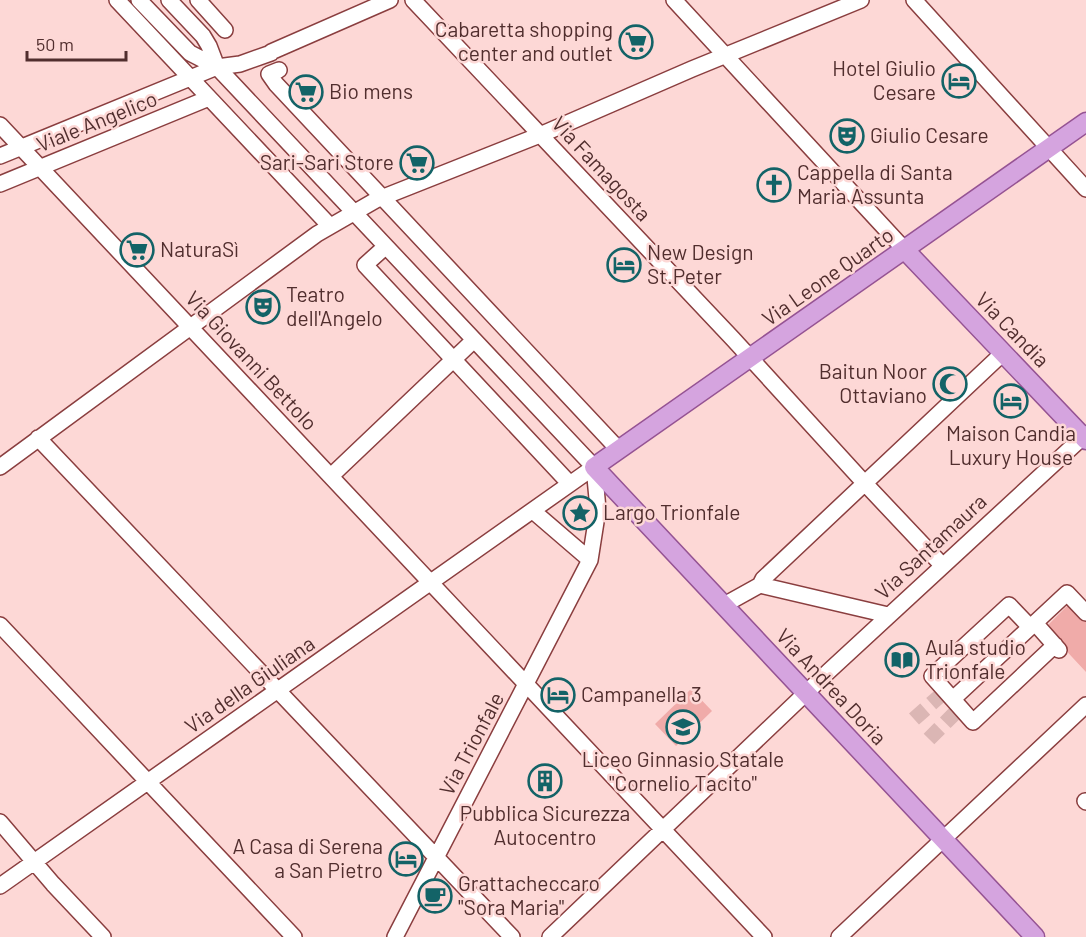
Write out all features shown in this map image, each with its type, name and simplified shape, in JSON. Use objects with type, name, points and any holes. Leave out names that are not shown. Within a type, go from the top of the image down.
[{"type":"main road","name":"Via Leone Quarto","points":[[594,467],[1086,122]]},
{"type":"main road","name":"Via Candia","points":[[905,250],[1085,437]]},
{"type":"main road","name":"Via Andrea Doria","points":[[594,467],[1035,937]]},
{"type":"street","points":[[117,0],[329,225]]},
{"type":"street","points":[[139,0],[190,53],[217,67],[594,467],[598,509],[588,565]]},
{"type":"street","points":[[169,0],[203,36],[217,67]]},
{"type":"street","points":[[198,0],[225,30]]},
{"type":"street","name":"Viale Angelico","points":[[0,156],[217,67],[240,64],[271,52],[390,0]]},
{"type":"street","points":[[674,0],[905,250]]},
{"type":"street","points":[[0,466],[329,225],[353,212],[861,0]]},
{"type":"street","points":[[914,0],[1086,189]]},
{"type":"street","name":"Via Famagosta","points":[[418,5],[942,566]]},
{"type":"street","points":[[274,72],[276,84],[619,450]]},
{"type":"street","name":"Viale Angelico","points":[[0,184],[209,98]]},
{"type":"street","name":"Via Giovanni Bettolo","points":[[0,125],[764,937]]},
{"type":"street","points":[[385,247],[365,265],[570,484]]},
{"type":"street","points":[[331,476],[474,340]]},
{"type":"street","points":[[724,605],[760,585],[763,579],[1003,354]]},
{"type":"street","name":"Via Santamaura","points":[[550,937],[888,615],[1085,437]]},
{"type":"street","points":[[38,438],[512,937]]},
{"type":"street","points":[[588,565],[529,514],[594,467]]},
{"type":"street","name":"Via della Giuliana","points":[[0,886],[529,514]]},
{"type":"street","name":"Via Trionfale","points":[[395,937],[588,565]]},
{"type":"street","points":[[760,585],[888,615]]},
{"type":"street","points":[[951,701],[1067,593],[1086,613]]},
{"type":"street","points":[[1009,605],[1032,625],[1057,647],[973,722],[951,701],[932,676],[1009,605]]},
{"type":"street","points":[[0,625],[294,937]]},
{"type":"street","points":[[839,937],[1086,705]]},
{"type":"street","points":[[0,822],[104,937]]},
{"type":"shaded area","points":[[1073,600],[1086,613],[1086,672],[1045,628]]},
{"type":"shaded area","points":[[691,689],[712,711],[676,746],[655,724]]},
{"type":"tunnel","points":[[914,719],[941,695]]},
{"type":"tunnel","points":[[929,739],[957,711]]},
{"type":"place","name":"Cabaretta shopping center and outlet","points":[[636,42]]},
{"type":"place","name":"Hotel Giulio Cesare","points":[[959,81]]},
{"type":"place","name":"Bio mens","points":[[306,92]]},
{"type":"place","name":"Giulio Cesare","points":[[847,136]]},
{"type":"place","name":"Sari-Sari Store","points":[[417,163]]},
{"type":"place","name":"Cappella di Santa Maria Assunta","points":[[774,185]]},
{"type":"place","name":"NaturaSì","points":[[137,250]]},
{"type":"place","name":"New Design St.Peter","points":[[624,265]]},
{"type":"place","name":"Teatro dell'Angelo","points":[[263,307]]},
{"type":"place","name":"Baitun Noor Ottaviano","points":[[950,384]]},
{"type":"place","name":"Maison Candia Luxury House","points":[[1011,401]]},
{"type":"place","name":"Largo Trionfale","points":[[580,513]]},
{"type":"place","name":"Aula studio Trionfale","points":[[902,660]]},
{"type":"place","name":"Campanella 3","points":[[558,695]]},
{"type":"place","name":"Liceo Ginnasio Statale \"Cornelio Tacito\"","points":[[683,727]]},
{"type":"place","name":"Pubblica Sicurezza Autocentro","points":[[545,781]]},
{"type":"place","name":"A Casa di Serena a San Pietro","points":[[406,859]]},
{"type":"place","name":"Grattacheccaro \"Sora Maria\"","points":[[435,896]]}]
